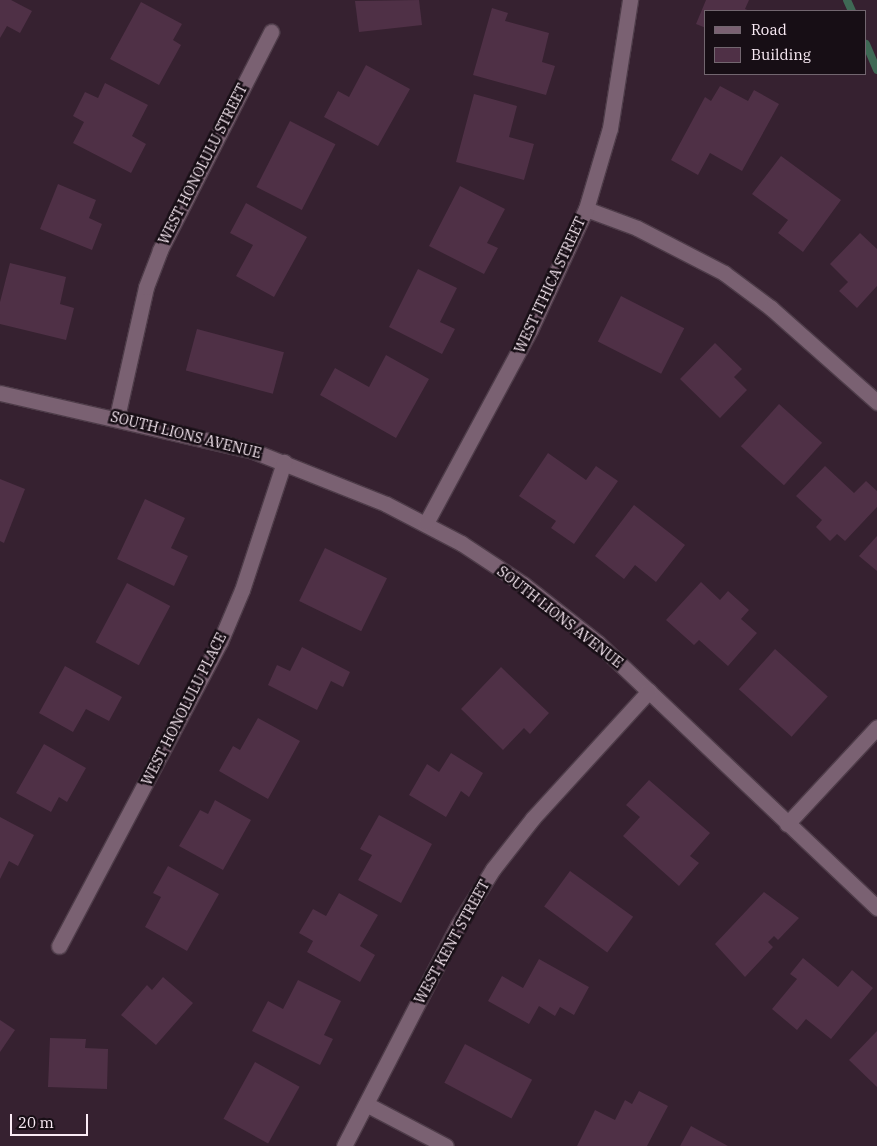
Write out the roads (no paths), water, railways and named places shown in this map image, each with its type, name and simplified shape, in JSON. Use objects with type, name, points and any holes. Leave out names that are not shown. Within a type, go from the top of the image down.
[{"type":"street","name":"WEST ITHICA STREET","points":[[426,523],[530,330],[586,209],[610,128],[630,0]]},
{"type":"street","name":"WEST HONOLULU STREET","points":[[117,417],[146,287],[160,250],[271,32]]},
{"type":"street","points":[[586,209],[637,228],[724,273],[778,313],[877,402]]},
{"type":"street","name":"SOUTH LIONS AVENUE","points":[[0,393],[117,417],[222,442],[284,462],[426,523],[523,584],[598,643],[877,908]]},
{"type":"street","name":"WEST HONOLULU PLACE","points":[[59,946],[220,642],[242,590],[284,462]]},
{"type":"street","name":"WEST KENT STREET","points":[[344,1146],[458,925],[493,869],[533,818],[649,691]]},
{"type":"street","points":[[787,824],[877,727]]},
{"type":"street","points":[[366,1104],[446,1146]]},
{"type":"waterway","points":[[847,0],[852,10]]},
{"type":"waterway","points":[[867,46],[877,70]]}]
